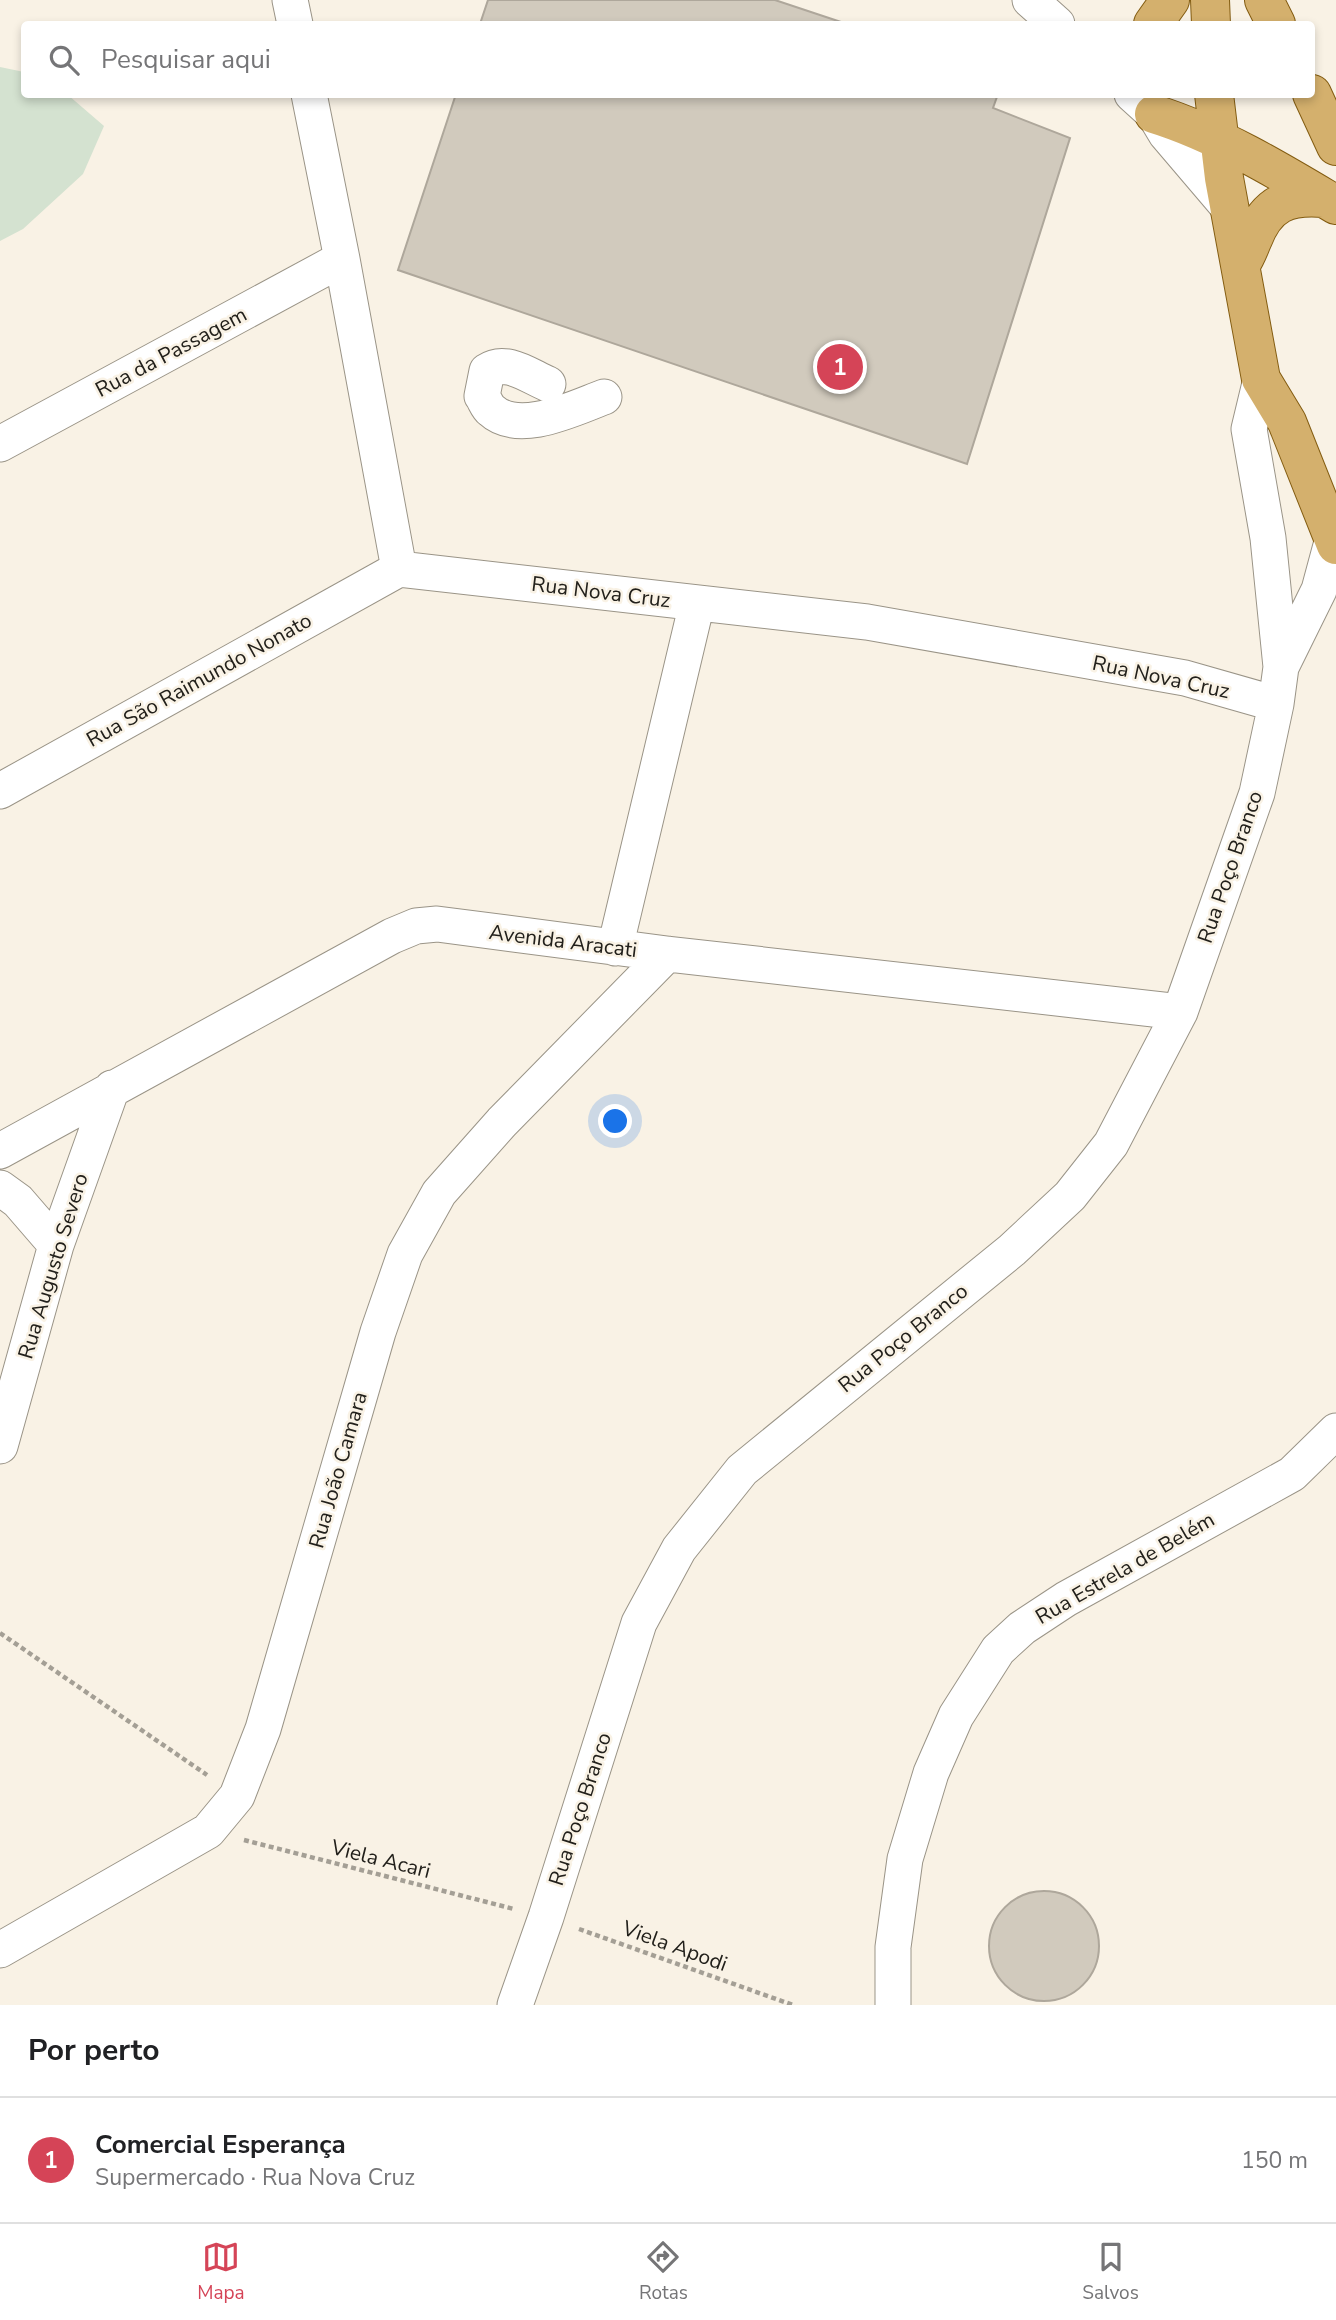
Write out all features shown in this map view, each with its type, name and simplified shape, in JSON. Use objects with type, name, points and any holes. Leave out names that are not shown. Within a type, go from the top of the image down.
[{"type":"main road","points":[[1155,21],[1170,0]]},
{"type":"main road","points":[[1210,0],[1211,21]]},
{"type":"main road","points":[[1264,0],[1274,21]]},
{"type":"main road","points":[[1214,98],[1229,208],[1261,379],[1287,422],[1335,537]]},
{"type":"main road","points":[[1313,98],[1336,146]]},
{"type":"main road","points":[[1143,104],[1274,169],[1330,202]]},
{"type":"main road","points":[[1241,264],[1248,255],[1254,236],[1267,215],[1278,204],[1297,197],[1330,202]]},
{"type":"street","points":[[290,0],[294,21]]},
{"type":"street","points":[[310,98],[399,569]]},
{"type":"street","points":[[1143,104],[1229,208]]},
{"type":"street","name":"Rua da Passagem","points":[[0,444],[342,259]]},
{"type":"street","points":[[548,384],[507,365],[495,365],[487,371],[482,396],[490,410],[508,419],[543,419],[604,397]]},
{"type":"street","name":"Rua Poço Branco","points":[[515,2005],[546,1917],[639,1623],[679,1549],[741,1470],[1012,1250],[1070,1196],[1111,1144],[1180,1012],[1257,793],[1276,705],[1281,667],[1268,538],[1249,429],[1261,379]]},
{"type":"street","name":"Rua Poço Branco","points":[[1281,667],[1319,590],[1335,537]]},
{"type":"street","name":"Rua Nova Cruz","points":[[399,569],[867,622],[1185,678],[1276,705]]},
{"type":"street","name":"Rua São Raimundo Nonato","points":[[0,791],[399,569]]},
{"type":"street","points":[[615,948],[696,603]]},
{"type":"street","name":"Avenida Aracati","points":[[0,1151],[392,936],[416,926],[437,924],[615,948],[1180,1012]]},
{"type":"street","name":"Rua João Camara","points":[[0,1950],[208,1831],[237,1796],[263,1729],[378,1332],[405,1254],[448,1183],[502,1122],[667,954]]},
{"type":"street","name":"Rua Augusto Severo","points":[[0,1446],[56,1245],[112,1088]]},
{"type":"street","points":[[0,1188],[18,1201],[56,1245]]},
{"type":"street","name":"Rua Estrela de Belém","points":[[893,2005],[893,1947],[905,1859],[931,1773],[956,1716],[998,1650],[1022,1628],[1066,1599],[1292,1474],[1336,1431]]},
{"type":"street","name":"Rua Estrela de Belém","points":[[1292,1474],[1320,1470],[1336,1463]]},
{"type":"path","points":[[0,1633],[237,1796]]},
{"type":"path","name":"Viela Acari","points":[[208,1831],[546,1917]]},
{"type":"path","name":"Viela Apodi","points":[[546,1917],[793,2005]]},
{"type":"green space","points":[[0,67],[21,71],[21,98],[71,98],[104,126],[83,174],[23,229],[0,241]]},
{"type":"building","points":[[488,0],[775,0],[838,21],[481,21]]},
{"type":"building","points":[[455,98],[997,98],[993,108],[1070,138],[967,464],[398,270]]},
{"type":"building","points":[[1044,1891],[1065,1896],[1083,1907],[1094,1925],[1099,1946],[1094,1967],[1083,1985],[1065,1996],[1044,2001],[1023,1996],[1005,1985],[994,1967],[989,1946],[994,1925],[1005,1907],[1023,1896]]},
{"type":"place","name":"Comercial Esperança","points":[[840,367]]}]
